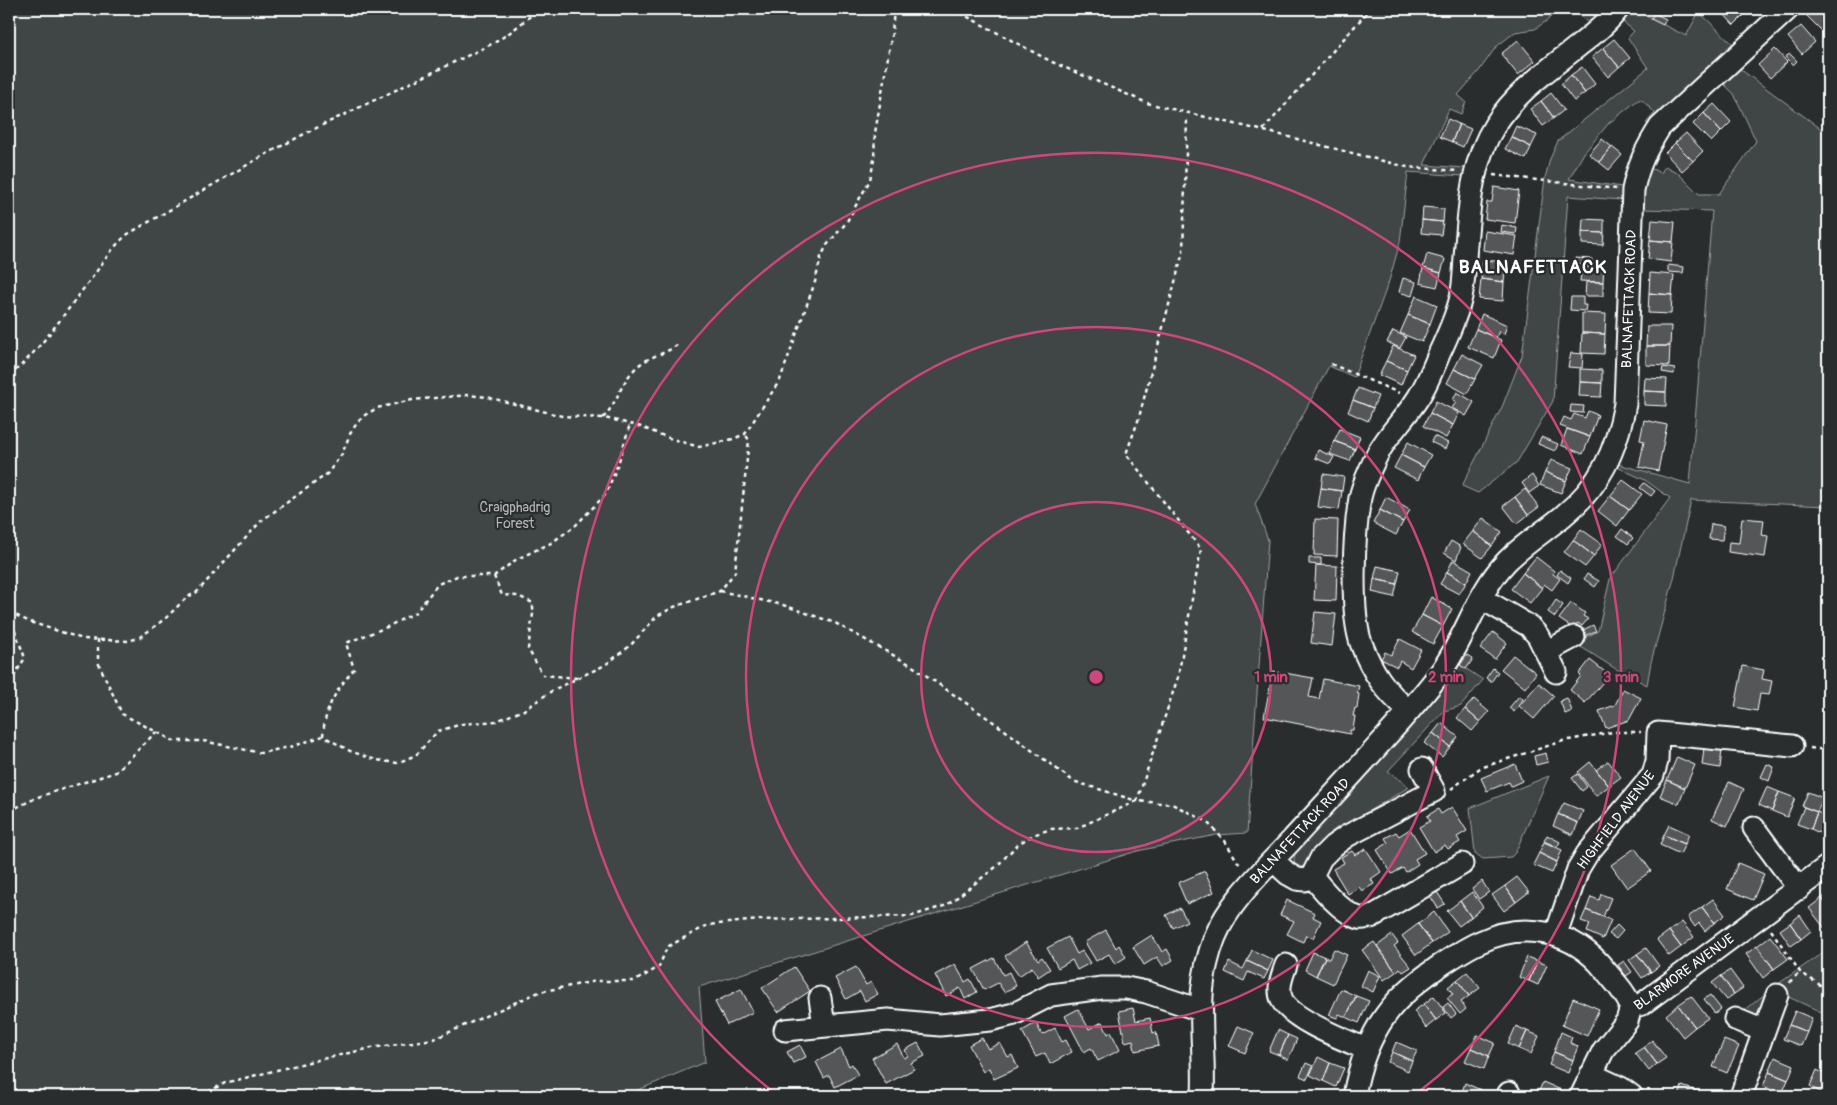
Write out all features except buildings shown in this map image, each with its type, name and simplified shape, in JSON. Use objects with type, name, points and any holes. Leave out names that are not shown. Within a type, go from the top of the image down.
[{"type":"street","points":[[1409,711],[1381,684],[1363,647],[1355,614],[1355,572],[1360,496],[1368,473],[1379,452],[1425,387],[1449,333],[1460,301],[1470,201],[1475,173],[1482,151],[1494,127],[1509,105],[1527,87],[1598,30],[1618,9]]},
{"type":"street","name":"BALNAFETTACK ROAD","points":[[1202,1096],[1204,1080],[1200,1010],[1201,992],[1204,973],[1216,935],[1236,902],[1253,882],[1409,711],[1440,673],[1481,598],[1507,562],[1524,546],[1564,516],[1584,497],[1600,476],[1611,456],[1620,432],[1625,404],[1634,190],[1638,167],[1660,127],[1788,9]]},
{"type":"street","points":[[1481,598],[1529,626],[1538,636],[1556,672]]},
{"type":"street","points":[[1546,652],[1574,637]]},
{"type":"street","points":[[1658,733],[1792,746]]},
{"type":"street","name":"HIGHFIELD AVENUE","points":[[1556,934],[1578,869],[1587,854],[1653,774],[1657,761],[1658,733]]},
{"type":"street","points":[[1273,860],[1297,879],[1305,880],[1312,876],[1321,858],[1347,836],[1434,791],[1422,769]]},
{"type":"street","points":[[1764,832],[1799,889]]},
{"type":"street","points":[[1312,876],[1342,908],[1360,918],[1371,917],[1462,864]]},
{"type":"street","name":"BLARMORE AVENUE","points":[[1581,1096],[1603,1051],[1627,1021],[1631,1008],[1642,1004],[1828,866]]},
{"type":"street","points":[[1354,1096],[1360,1065],[1366,1049],[1385,1016],[1402,997],[1423,978],[1462,951],[1481,941],[1506,933],[1531,931],[1556,934],[1582,948],[1599,962],[1624,993],[1631,1008]]},
{"type":"street","points":[[1286,965],[1279,990],[1282,1000],[1291,1011],[1308,1022],[1366,1049]]},
{"type":"street","points":[[784,1030],[888,1020],[940,1025],[990,1020],[1014,1014],[1052,995],[1102,988],[1126,988],[1146,992],[1200,1010]]},
{"type":"street","points":[[1740,1096],[1777,995]]},
{"type":"street","points":[[820,998],[824,1026]]},
{"type":"street","points":[[1735,1020],[1764,1031]]},
{"type":"street","points":[[1591,1074],[1621,1088],[1632,1096]]},
{"type":"path","points":[[9,376],[43,340],[115,245],[128,234],[308,132],[494,43],[539,9]]},
{"type":"path","points":[[9,614],[83,639],[129,640],[140,637],[159,624],[186,598],[197,592],[261,521],[328,474],[342,454],[350,434],[357,423],[378,408],[412,400],[468,395],[487,397],[562,416],[603,418],[630,424],[699,447],[733,439],[745,434],[780,380],[815,282],[821,257],[827,245],[846,223],[870,180],[874,160],[875,133],[892,33],[894,9]]},
{"type":"path","points":[[953,9],[1052,62],[1147,103],[1263,130],[1407,167],[1634,190]]},
{"type":"path","points":[[1263,130],[1370,9]]},
{"type":"path","points":[[203,1096],[205,1092],[225,1083],[309,1062],[371,1048],[434,1039],[539,992],[596,981],[635,981],[659,967],[667,948],[708,925],[758,920],[856,919],[912,916],[928,912],[947,904],[961,894],[996,867],[1018,844],[1033,835],[1051,829],[1077,828],[1137,801],[1178,677],[1201,549],[1126,454],[1138,421],[1183,252],[1188,119]]},
{"type":"path","points":[[603,418],[614,405],[633,370],[648,358],[669,351],[677,345]]},
{"type":"path","points":[[1331,364],[1417,400]]},
{"type":"path","points":[[323,736],[324,718],[335,692],[354,669],[346,643],[387,627],[416,612],[438,584],[457,576],[494,576],[517,559],[550,543],[574,526],[606,494],[619,461],[630,424]]},
{"type":"path","points":[[720,591],[735,572],[749,440],[745,434]]},
{"type":"path","points":[[494,576],[502,595],[518,596],[533,603],[528,649],[544,675],[578,678]]},
{"type":"path","points":[[98,639],[98,662],[122,714],[174,741],[203,741],[261,753],[294,746],[323,736],[350,751],[376,760],[397,763],[416,755],[438,731],[462,724],[496,721],[524,710],[553,690],[605,665],[630,646],[657,616],[674,607],[720,591],[783,605],[835,623],[911,664],[1073,781],[1137,801],[1172,804],[1206,821],[1225,841],[1240,866],[1253,882]]},
{"type":"path","points":[[9,614],[25,658],[9,684]]},
{"type":"path","points":[[1434,791],[1450,789],[1480,768],[1563,741],[1613,732],[1636,731],[1658,733]]},
{"type":"path","points":[[9,811],[38,797],[116,772],[157,732]]},
{"type":"path","points":[[1761,917],[1800,972],[1828,990]]},
{"type":"green space","name":"Craigphadrig Forest","points":[[9,9],[1559,9],[1535,29],[1515,32],[1496,47],[1479,71],[1458,95],[1466,102],[1461,114],[1449,109],[1424,165],[1465,168],[1463,176],[1408,172],[1400,242],[1389,281],[1354,377],[1329,366],[1255,504],[1268,540],[1247,833],[1216,835],[1137,851],[699,987],[705,1062],[624,1096],[9,1096]]},
{"type":"green space","points":[[1573,9],[1603,9],[1589,24]]},
{"type":"green space","points":[[1632,9],[1686,36],[1699,12],[1734,45],[1650,124],[1646,123],[1655,113],[1642,100],[1638,100],[1609,123],[1584,153],[1569,179],[1622,187],[1622,200],[1568,196],[1553,401],[1517,462],[1478,493],[1462,486],[1502,407],[1522,356],[1545,178],[1550,159],[1558,141],[1648,68],[1628,38],[1634,31],[1623,22]]},
{"type":"green space","points":[[1740,69],[1828,134],[1828,506],[1691,500],[1674,578],[1651,662],[1647,685],[1616,669],[1581,647],[1579,641],[1598,631],[1610,579],[1670,498],[1645,480],[1617,467],[1618,464],[1690,484],[1712,211],[1643,209],[1644,183],[1650,168],[1661,173],[1665,166],[1678,173],[1699,194],[1719,194],[1756,141],[1734,94],[1724,84]]},
{"type":"green space","points":[[1459,664],[1483,680],[1461,706],[1444,711],[1388,771],[1409,787],[1334,832],[1311,852],[1304,866],[1297,868],[1294,859],[1300,846],[1403,735]]},
{"type":"green space","points":[[1549,776],[1515,853],[1511,857],[1483,859],[1475,853],[1470,808]]},
{"type":"green space","points":[[1828,949],[1828,1015],[1773,990],[1763,1014],[1754,1019],[1739,1015],[1771,989]]},
{"type":"district","name":"BALNAFETTACK","points":[[1533,267]]}]
